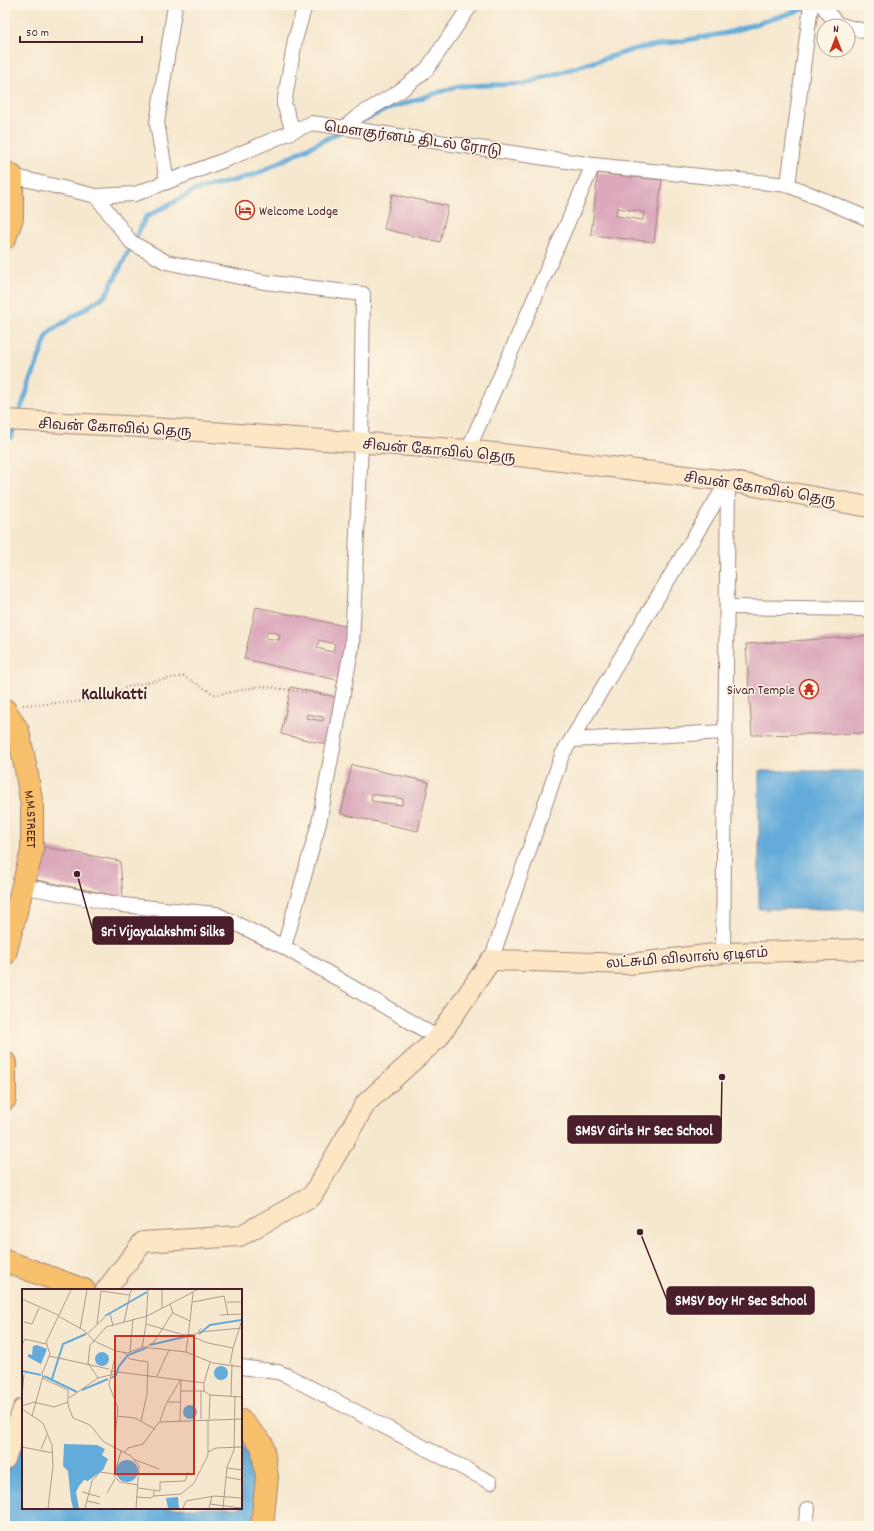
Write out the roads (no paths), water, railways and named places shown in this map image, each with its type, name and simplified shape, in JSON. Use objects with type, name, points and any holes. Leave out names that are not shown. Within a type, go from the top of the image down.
[{"type":"main road","points":[[5,238],[12,218],[9,174]]},
{"type":"main road","name":"M.M.STREET","points":[[5,954],[32,851],[32,806],[26,769],[12,708]]},
{"type":"main road","points":[[5,1063],[5,1100]]},
{"type":"main road","points":[[5,1261],[61,1286],[78,1289]]},
{"type":"main road","points":[[242,1422],[262,1444],[267,1477],[262,1526]]},
{"type":"street","points":[[167,182],[157,123],[175,5]]},
{"type":"street","points":[[293,131],[284,104],[295,40],[305,5]]},
{"type":"street","points":[[344,128],[358,116],[400,91],[427,69],[471,5]]},
{"type":"street","points":[[788,185],[811,5]]},
{"type":"street","points":[[822,5],[832,18]]},
{"type":"street","points":[[856,29],[869,32]]},
{"type":"street","name":"மௌகுர்னம் திடல் ரோடு","points":[[9,174],[96,196],[135,194],[312,123],[593,164],[788,185],[869,220]]},
{"type":"street","points":[[468,450],[593,164]]},
{"type":"street","points":[[96,196],[131,242],[166,262],[264,282],[363,294],[360,443],[352,645],[319,823],[284,947]]},
{"type":"street","name":"சிவன் கோவில் தெரு","points":[[5,420],[133,427],[468,450],[728,481],[869,507]]},
{"type":"street","points":[[723,953],[728,481]]},
{"type":"street","points":[[107,1289],[143,1242],[240,1236],[312,1196],[366,1103],[438,1038],[491,960],[562,755],[728,481]]},
{"type":"street","points":[[727,608],[869,609]]},
{"type":"street","points":[[572,740],[725,732]]},
{"type":"street","points":[[22,886],[122,905],[216,914],[284,947],[438,1038]]},
{"type":"street","name":"லட்சுமி விலாஸ் ஏடிஎம்","points":[[491,960],[629,964],[723,953],[869,949]]},
{"type":"street","points":[[242,1367],[278,1372],[288,1376],[490,1482]]},
{"type":"street","points":[[5,1459],[22,1412]]},
{"type":"street","points":[[805,1526],[808,1510]]},
{"type":"water","points":[[759,771],[869,771],[869,909],[759,909]]},
{"type":"water","points":[[22,1439],[22,1509],[242,1509],[242,1440],[256,1475],[255,1526],[8,1526],[5,1508],[5,1491],[12,1456]]},
{"type":"waterway","points":[[362,121],[385,110],[458,86],[524,84],[635,49],[727,33],[810,7]]},
{"type":"waterway","points":[[18,416],[48,333],[106,295],[146,217],[194,191],[254,175],[342,131]]},
{"type":"waterway","points":[[5,440],[11,437],[15,425]]},
{"type":"place","name":"Welcome Lodge","points":[[245,210]]},
{"type":"place","name":"Sivan Temple","points":[[809,689]]},
{"type":"place","name":"Sri Vijayalakshmi Silks","points":[[77,874]]},
{"type":"place","name":"SMSV Girls Hr Sec School","points":[[722,1077]]},
{"type":"place","name":"SMSV Boy Hr Sec School","points":[[640,1232]]},
{"type":"district","name":"Kallukatti","points":[[114,693]]}]
